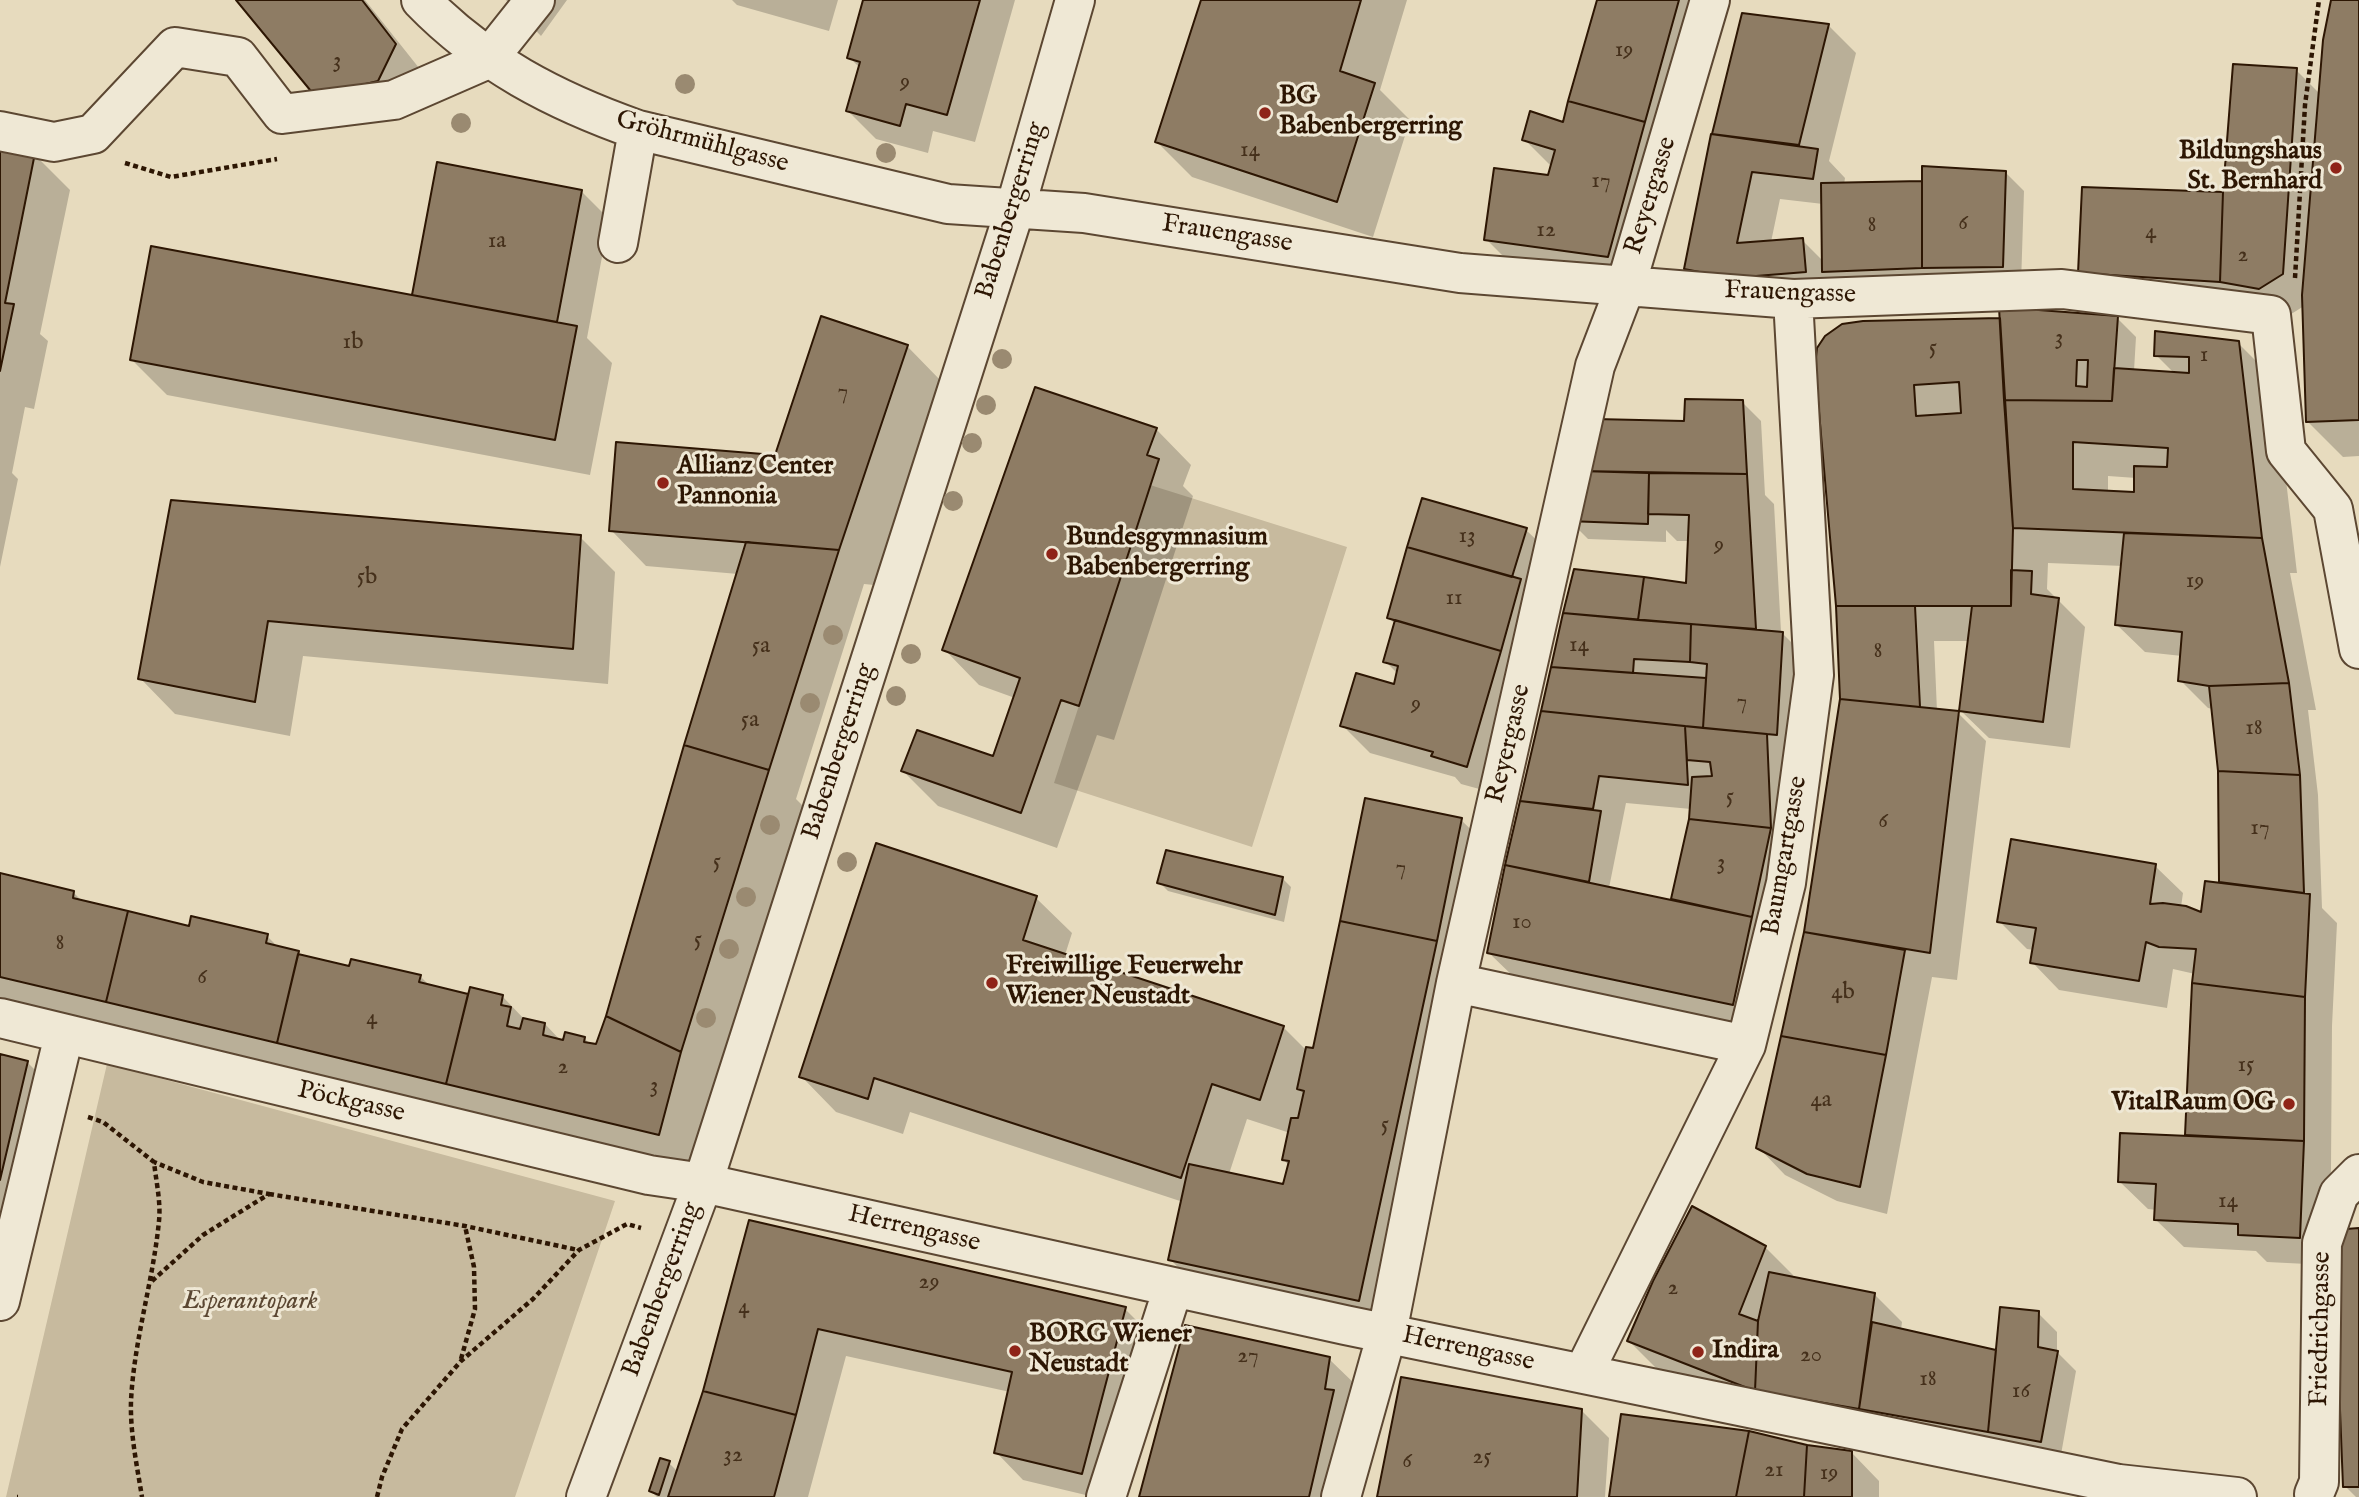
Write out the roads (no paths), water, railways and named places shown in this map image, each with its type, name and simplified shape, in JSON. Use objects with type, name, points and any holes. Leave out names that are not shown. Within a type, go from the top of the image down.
[{"type":"street","name":"Gröhrmühlgasse","points":[[421,0],[488,59],[552,96],[638,130],[948,204],[1014,209]]},
{"type":"street","points":[[0,131],[54,142],[93,134],[175,47],[238,57],[282,114],[394,100],[488,59],[535,0]]},
{"type":"street","name":"Babenbergerring","points":[[586,1497],[702,1183],[1014,209],[1075,0]]},
{"type":"street","name":"Reyergasse","points":[[1341,1497],[1387,1334],[1456,983],[1595,366],[1626,285],[1710,0]]},
{"type":"street","points":[[618,243],[638,130]]},
{"type":"street","name":"Frauengasse","points":[[1014,209],[1084,213],[1460,273],[1793,299],[2062,289],[2271,315],[2286,451],[2333,509],[2354,593]]},
{"type":"street","name":"Baumgartgasse","points":[[1583,1374],[1746,1045],[1786,883],[1814,675],[1793,299]]},
{"type":"street","points":[[2354,593],[2359,649]]},
{"type":"street","points":[[1456,983],[1746,1045]]},
{"type":"street","name":"Pöckgasse","points":[[0,1018],[649,1175],[702,1183]]},
{"type":"street","points":[[0,1301],[64,1035]]},
{"type":"street","name":"Friedrichgasse","points":[[2313,1496],[2319,1482],[2322,1242],[2339,1194],[2359,1174]]},
{"type":"street","name":"Herrengasse","points":[[702,1183],[1387,1334],[2119,1484],[2237,1497]]},
{"type":"street","points":[[1106,1497],[1173,1288]]},
{"type":"place","name":"BG Babenbergerring","points":[[1265,113]]},
{"type":"place","name":"Bildungshaus St. Bernhard","points":[[2336,168]]},
{"type":"place","name":"Allianz Center Pannonia","points":[[663,483]]},
{"type":"place","name":"Bundesgymnasium Babenbergerring","points":[[1052,554]]},
{"type":"place","name":"Freiwillige Feuerwehr Wiener Neustadt","points":[[992,983]]},
{"type":"place","name":"VitalRaum OG","points":[[2289,1104]]},
{"type":"place","name":"BORG Wiener Neustadt","points":[[1015,1351]]},
{"type":"place","name":"Indira","points":[[1698,1352]]},
{"type":"park label","name":"Esperantopark","points":[[250,1303]]}]
